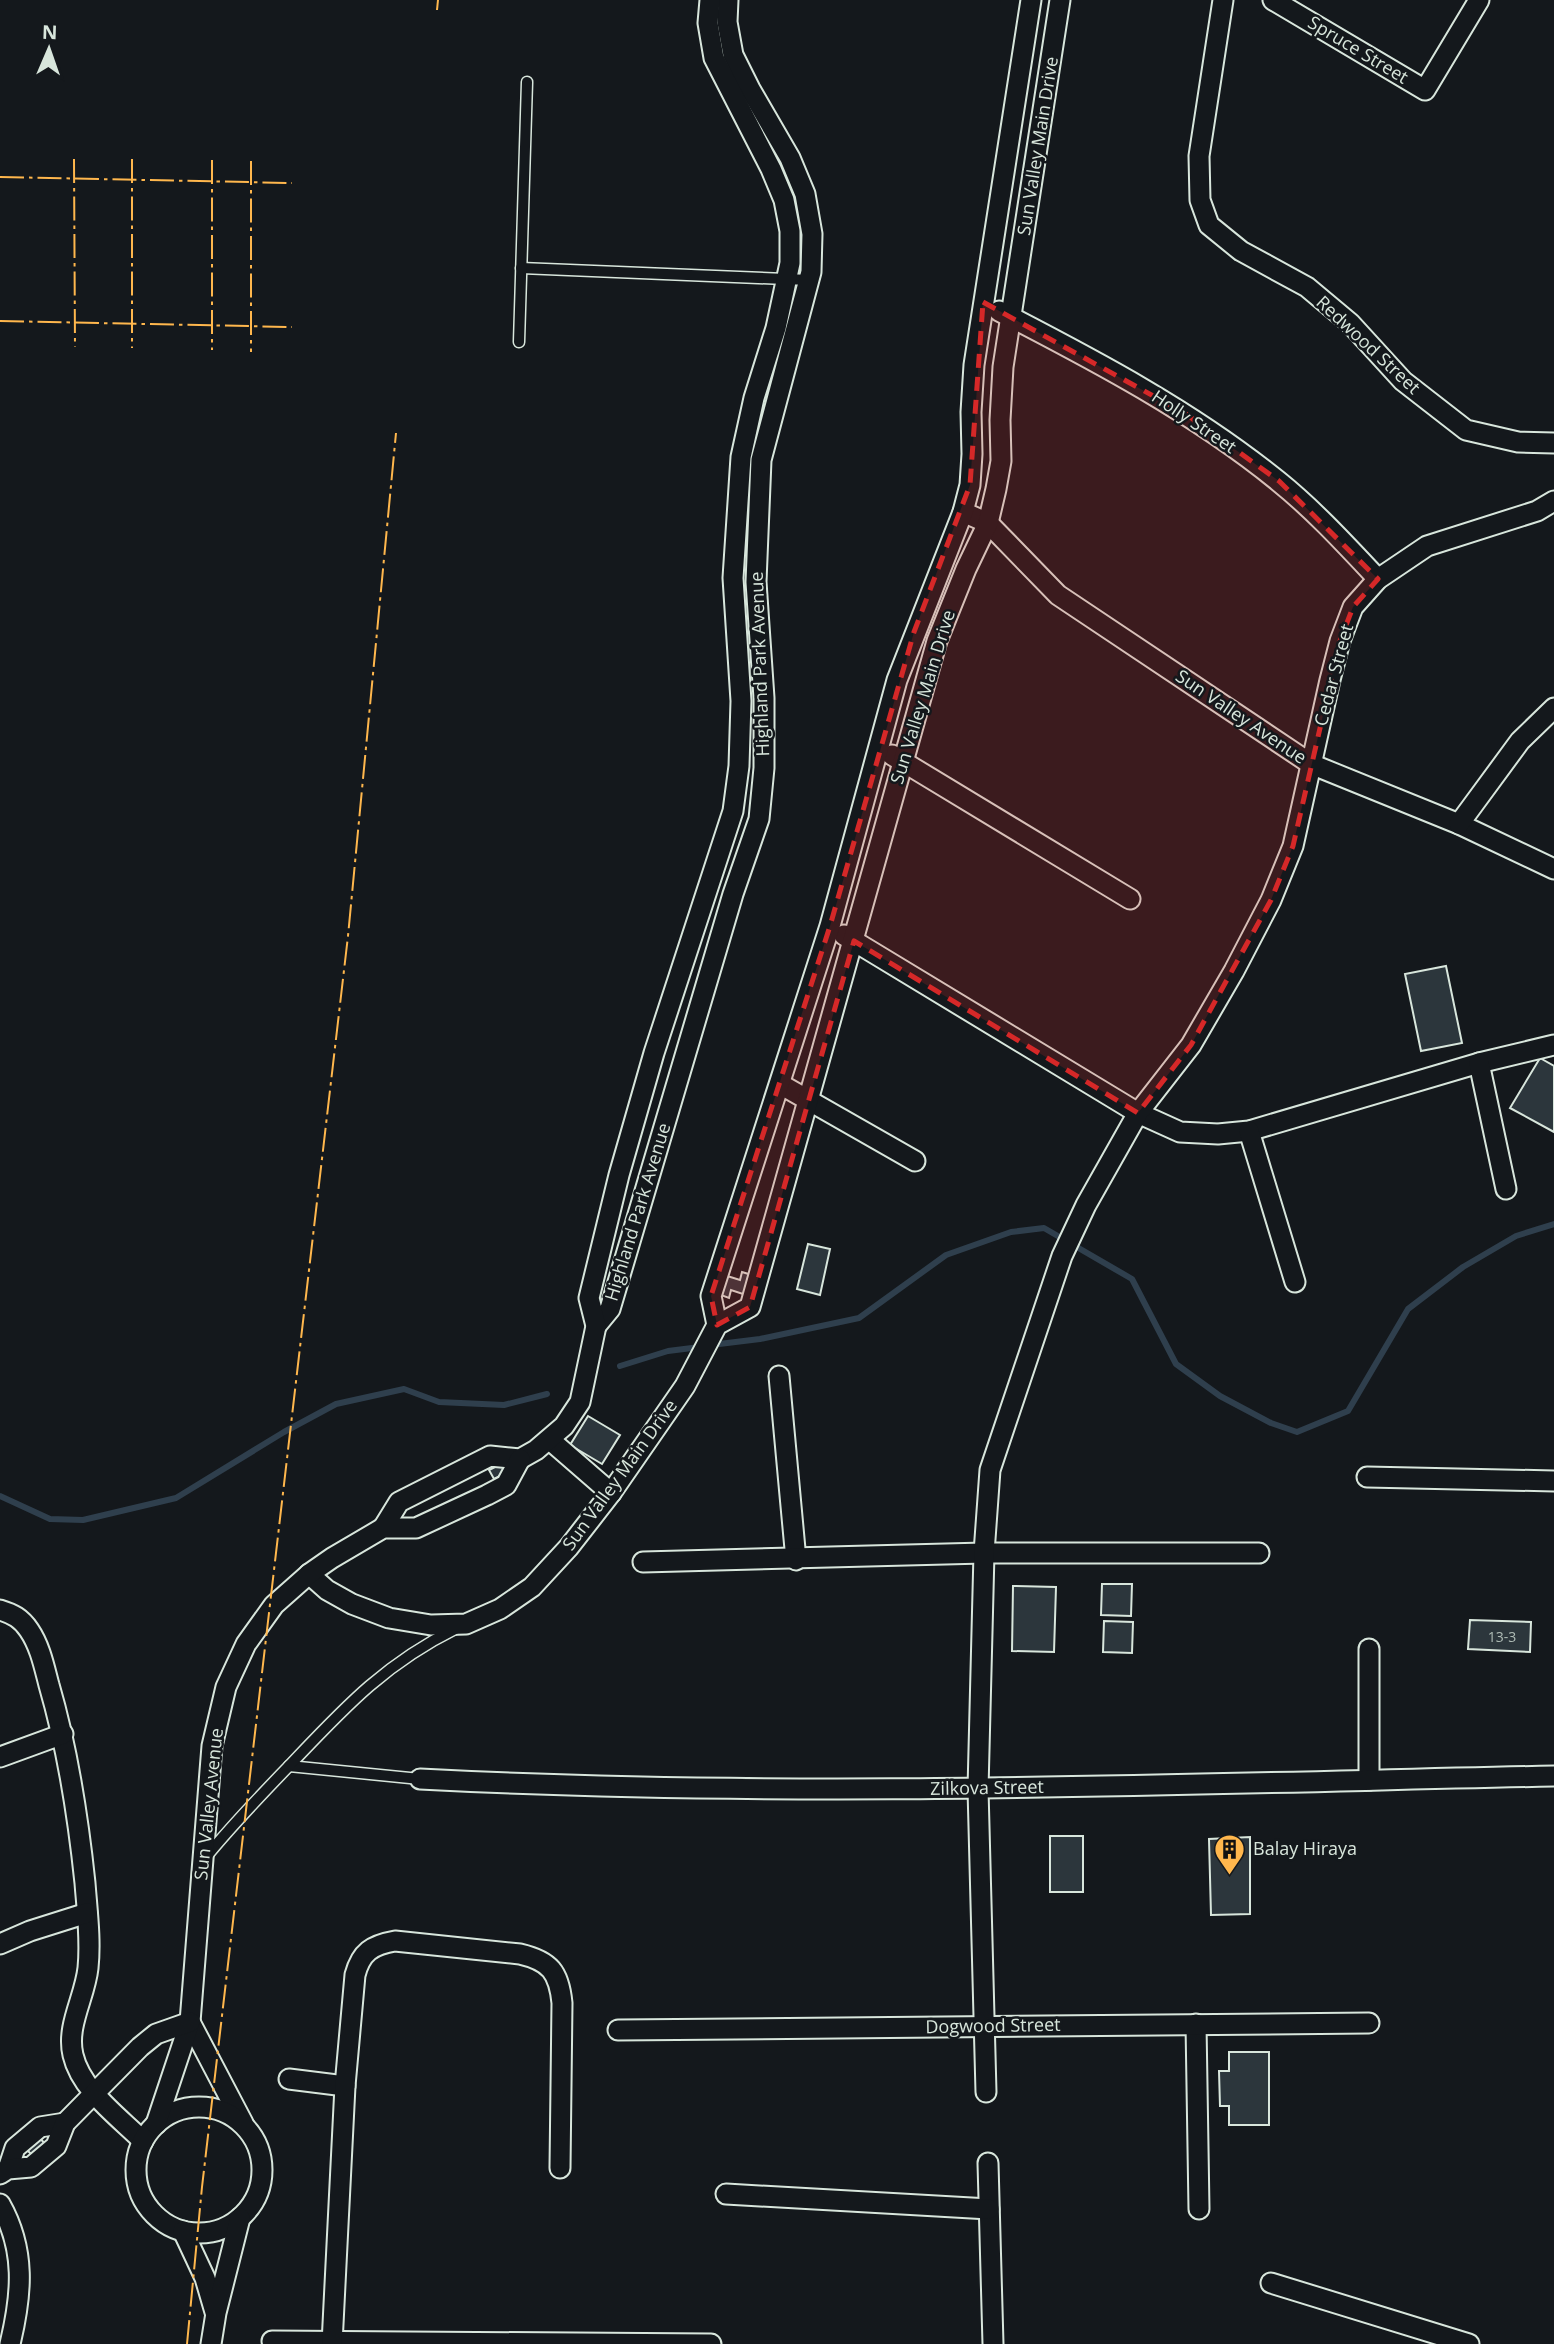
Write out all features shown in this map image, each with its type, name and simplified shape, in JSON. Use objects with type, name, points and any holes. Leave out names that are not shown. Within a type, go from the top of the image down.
[{"type":"street","name":"Highland Park Avenue","points":[[309,1574],[354,1543],[383,1528],[416,1528],[506,1485],[520,1459],[550,1440],[564,1426],[580,1402],[596,1326],[589,1298],[619,1175],[654,1053],[733,811],[739,766],[741,701],[733,578],[741,457],[787,278],[790,231],[784,201],[771,169],[715,58],[708,23],[709,0]]},
{"type":"street","name":"Highland Park Avenue","points":[[596,1326],[610,1309],[733,894],[759,819],[764,768],[764,698],[756,582],[761,460],[809,280],[812,234],[805,194],[790,158],[733,55],[727,22],[727,0]]},
{"type":"street","name":"Sun Valley Main Drive","points":[[714,1331],[711,1296],[830,926],[897,680],[963,512],[970,485],[974,365],[1031,0]]},
{"type":"street","name":"Sun Valley Main Drive","points":[[309,1574],[327,1590],[352,1604],[389,1618],[431,1625],[466,1624],[500,1609],[532,1587],[569,1547],[611,1493],[685,1386],[714,1331],[750,1307],[937,641],[988,523],[1001,461],[1003,367],[1060,0]]},
{"type":"street","name":"Redwood Street","points":[[1223,0],[1199,156],[1200,200],[1209,225],[1241,251],[1307,287],[1350,323],[1403,381],[1466,430],[1518,442],[1554,443]]},
{"type":"street","name":"Spruce Street","points":[[1273,0],[1425,90],[1479,0]]},
{"type":"street","name":"Holly Street","points":[[983,302],[1093,359],[1197,421],[1279,481],[1324,522],[1378,579]]},
{"type":"street","name":"Cedar Street","points":[[986,2092],[978,1789],[984,1553],[990,1470],[1062,1256],[1086,1205],[1138,1113],[1191,1045],[1271,900],[1293,846],[1340,641],[1353,607],[1378,579],[1427,546],[1537,511],[1554,501]]},
{"type":"street","name":"Sun Valley Avenue","points":[[963,512],[988,523],[1058,595],[1311,764],[1459,824],[1554,869]]},
{"type":"street","points":[[1459,824],[1520,741],[1554,708]]},
{"type":"street","points":[[879,749],[902,760],[1130,899]]},
{"type":"street","points":[[830,926],[1138,1113],[1180,1132],[1217,1134],[1249,1130],[1479,1063],[1554,1045]]},
{"type":"street","points":[[1479,1063],[1506,1189]]},
{"type":"street","points":[[780,1084],[915,1161]]},
{"type":"street","points":[[1249,1130],[1295,1282]]},
{"type":"street","points":[[779,1376],[796,1560]]},
{"type":"street","points":[[550,1440],[611,1493]]},
{"type":"street","name":"Highland Park Avenue","points":[[383,1528],[399,1502],[490,1456],[520,1459]]},
{"type":"street","points":[[1367,1477],[1554,1481]]},
{"type":"street","points":[[437,1483],[450,1512]]},
{"type":"street","points":[[643,1562],[984,1553],[1259,1553]]},
{"type":"street","name":"Sun Valley Avenue","points":[[156,2123],[190,2022],[212,1746],[226,1687],[246,1644],[274,1605],[309,1574]]},
{"type":"street","points":[[0,1610],[17,1615],[29,1629],[37,1645],[63,1734],[80,1834],[87,1913],[88,1966],[71,2037],[77,2065],[94,2092],[143,2141]]},
{"type":"street","points":[[1369,1649],[1369,1780]]},
{"type":"street","points":[[0,1757],[63,1734]]},
{"type":"street","name":"Zilkova Street","points":[[420,1779],[658,1788],[978,1789],[1554,1776]]},
{"type":"street","points":[[0,1944],[30,1931],[87,1913]]},
{"type":"street","points":[[332,2342],[345,2086],[355,1975],[359,1961],[366,1951],[395,1941],[520,1954],[538,1958],[552,1969],[560,1985],[562,2003],[560,2168]]},
{"type":"street","points":[[4,2172],[15,2148],[40,2127],[65,2123],[156,2034],[190,2022],[243,2124],[258,2146],[263,2172],[260,2189],[252,2205],[240,2218],[213,2231],[183,2231],[166,2224],[151,2211],[141,2196],[136,2178],[136,2159],[143,2141],[156,2123],[172,2112],[190,2107],[209,2107],[228,2113],[243,2124]]},
{"type":"street","name":"Dogwood Street","points":[[618,2030],[1369,2022]]},
{"type":"street","points":[[1196,2024],[1199,2209]]},
{"type":"street","points":[[289,2079],[345,2086]]},
{"type":"street","points":[[988,2163],[993,2344]]},
{"type":"street","points":[[726,2194],[989,2209]]},
{"type":"street","points":[[0,2204],[10,2222],[20,2262],[19,2305],[10,2344]]},
{"type":"street","points":[[211,2344],[240,2218]]},
{"type":"street","points":[[183,2231],[205,2278],[216,2313]]},
{"type":"street","points":[[1271,2283],[1468,2344]]},
{"type":"street","points":[[272,2341],[711,2344]]},
{"type":"lane","points":[[519,342],[527,82]]},
{"type":"lane","points":[[521,268],[809,280]]},
{"type":"lane","points":[[201,1863],[233,1823],[340,1713],[396,1663],[466,1624]]},
{"type":"lane","points":[[289,1766],[420,1779]]},
{"type":"highlighted area","points":[[983,302],[1186,414],[1279,481],[1378,579],[1353,607],[1340,641],[1293,846],[1271,900],[1191,1045],[1138,1113],[854,941],[750,1307],[717,1325],[711,1296],[830,926],[914,632],[970,485]]},
{"type":"building","points":[[1446,966],[1462,1043],[1421,1051],[1405,974]]},
{"type":"building","points":[[1540,1058],[1554,1066],[1554,1132],[1510,1108]]},
{"type":"building","points":[[808,1244],[830,1249],[820,1295],[797,1289]]},
{"type":"building","points":[[742,1272],[755,1276],[749,1296],[731,1290],[729,1298],[718,1294],[724,1275],[740,1280]]},
{"type":"building","points":[[588,1416],[620,1435],[602,1464],[570,1445]]},
{"type":"building","points":[[501,1464],[506,1473],[494,1479],[489,1470]]},
{"type":"building","points":[[1102,1584],[1132,1584],[1131,1616],[1101,1615]]},
{"type":"building","points":[[1013,1586],[1056,1587],[1054,1652],[1012,1651]]},
{"type":"building","points":[[1470,1620],[1531,1622],[1530,1652],[1468,1649]]},
{"type":"building","points":[[1104,1621],[1133,1622],[1132,1653],[1103,1652]]},
{"type":"building","points":[[1050,1836],[1083,1836],[1083,1892],[1050,1892]]},
{"type":"building","name":"Balay Hiraya","points":[[1250,1837],[1250,1914],[1211,1915],[1209,1839]]},
{"type":"building","points":[[1229,2052],[1269,2052],[1269,2125],[1229,2125],[1229,2106],[1220,2106],[1219,2071],[1229,2071]]},
{"type":"building","points":[[40,2138],[45,2144],[32,2155],[26,2149]]},
{"type":"waterway","points":[[711,1345],[760,1339],[859,1318],[946,1255],[1011,1232],[1044,1228],[1132,1279],[1176,1364],[1220,1396],[1271,1423],[1297,1432],[1348,1411],[1408,1309],[1463,1267],[1516,1236],[1554,1224]]},
{"type":"waterway","points":[[620,1366],[668,1351],[700,1347]]},
{"type":"waterway","points":[[0,1496],[50,1519],[83,1520],[176,1498],[284,1432],[336,1404],[404,1389],[439,1402],[504,1405],[547,1394]]},
{"type":"power","points":[[437,10],[438,0]]},
{"type":"power","points":[[74,159],[75,347]]},
{"type":"power","points":[[132,159],[132,348]]},
{"type":"power","points":[[212,160],[212,350]]},
{"type":"power","points":[[251,161],[251,352]]},
{"type":"power","points":[[0,177],[292,183]]},
{"type":"power","points":[[0,321],[292,327]]},
{"type":"power","points":[[187,2344],[202,2187],[348,936],[396,433]]},
{"type":"place","name":"Balay Hiraya","points":[[1230,1876]]}]
